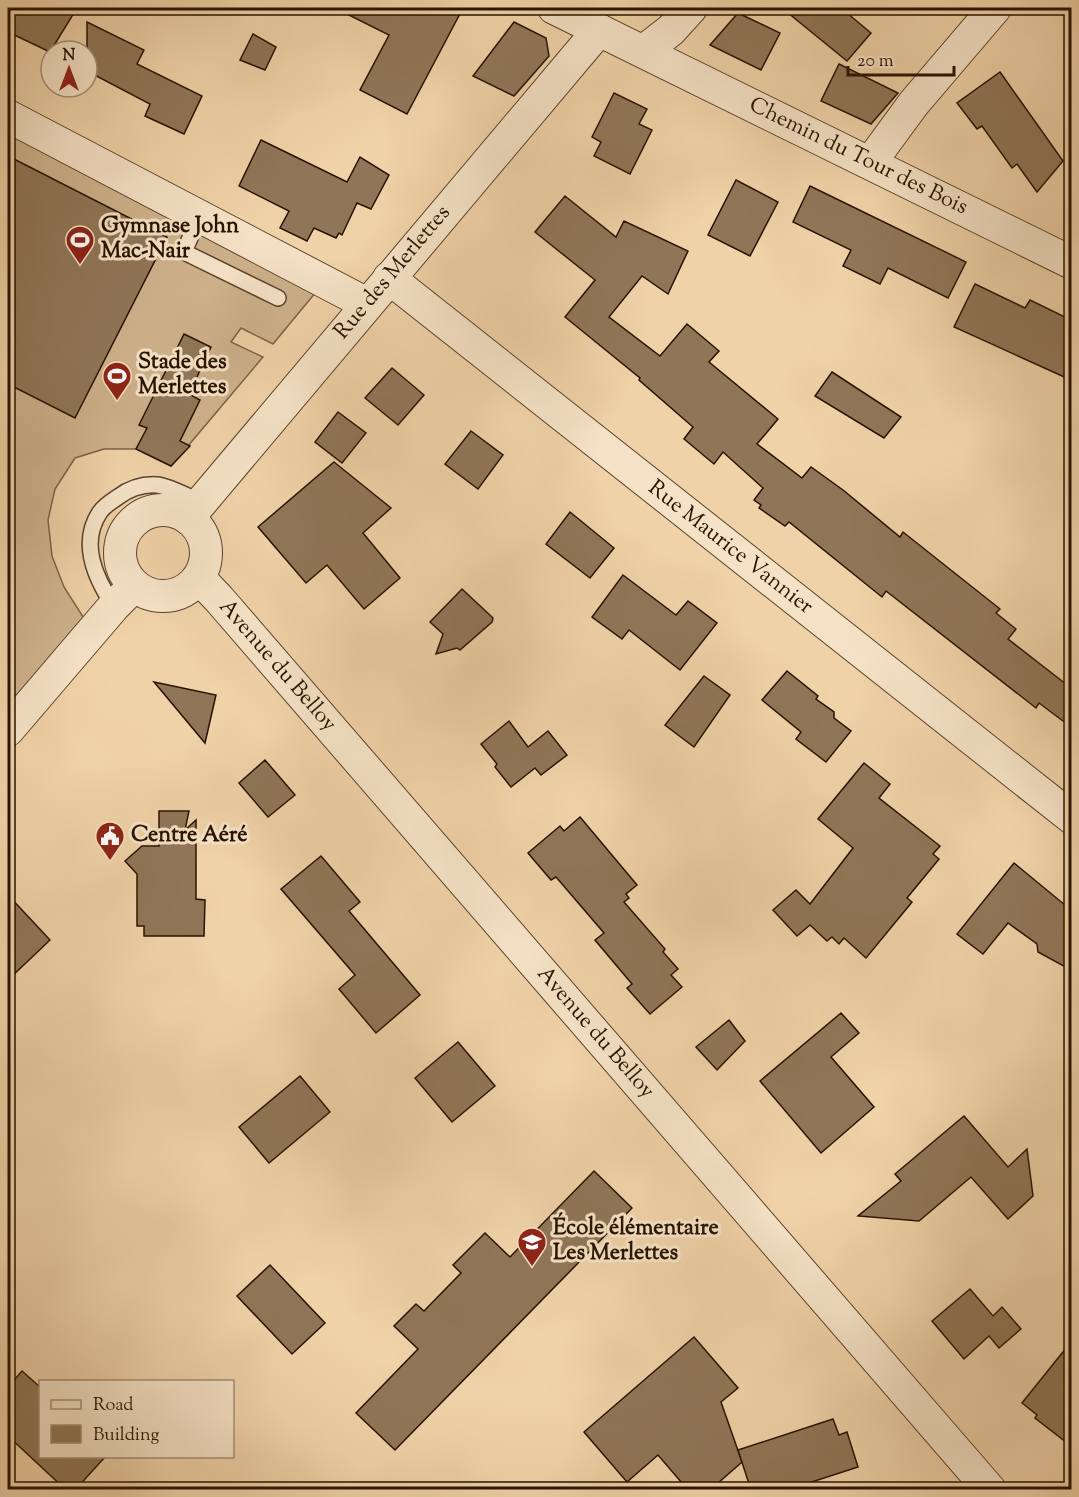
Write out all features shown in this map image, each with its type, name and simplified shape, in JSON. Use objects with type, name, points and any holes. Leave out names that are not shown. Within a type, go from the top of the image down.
[{"type":"street","name":"Chemin du Tour des Bois","points":[[554,8],[1071,263]]},
{"type":"street","points":[[644,51],[671,30],[691,8]]},
{"type":"street","points":[[870,163],[914,103],[996,8]]},
{"type":"street","name":"Rue des Merlettes","points":[[194,510],[599,30]]},
{"type":"street","points":[[8,116],[367,304]]},
{"type":"street","name":"Rue Maurice Vannier","points":[[389,278],[1071,818]]},
{"type":"street","points":[[8,730],[124,596],[127,578],[121,564],[120,549],[123,536],[131,523],[143,514],[157,510],[194,510],[206,546],[205,564],[198,578],[182,592],[167,596],[147,593],[124,596]]},
{"type":"street","name":"Avenue du Belloy","points":[[198,578],[219,598],[990,1490]]},
{"type":"lane","points":[[199,217],[184,252],[278,298]]},
{"type":"shaded area","name":"Stade des Merlettes","points":[[8,116],[316,292],[273,344],[241,328],[231,342],[263,357],[171,466],[136,449],[104,449],[75,458],[55,489],[48,520],[52,556],[64,587],[92,631],[8,730]]},
{"type":"building","points":[[8,8],[77,8],[58,39],[39,39],[39,47],[8,32]]},
{"type":"building","points":[[335,8],[463,8],[407,114],[360,90],[389,35]]},
{"type":"building","points":[[782,8],[841,8],[871,33],[847,61]]},
{"type":"building","points":[[738,13],[780,33],[761,70],[710,45]]},
{"type":"building","points":[[87,22],[144,50],[137,64],[202,96],[184,134],[145,116],[150,104],[99,77],[99,39],[87,39]]},
{"type":"building","points":[[514,22],[546,38],[549,56],[514,96],[473,76]]},
{"type":"building","points":[[253,34],[276,47],[265,70],[240,60]]},
{"type":"building","points":[[839,64],[898,93],[871,124],[821,101]]},
{"type":"building","points":[[1000,72],[1063,161],[1037,192],[1017,164],[1012,168],[982,126],[977,129],[957,103]]},
{"type":"building","points":[[614,93],[647,109],[639,124],[652,130],[630,174],[594,156],[601,142],[592,137]]},
{"type":"building","points":[[261,140],[347,182],[360,157],[389,175],[371,209],[357,203],[342,235],[339,233],[336,238],[314,228],[307,241],[280,228],[289,211],[239,186]]},
{"type":"building","name":"Gymnase John Mac-Nair","points":[[8,156],[167,237],[75,418],[8,384]]},
{"type":"building","points":[[736,180],[778,202],[750,256],[708,235]]},
{"type":"building","points":[[810,186],[966,262],[948,298],[888,268],[880,284],[843,266],[851,250],[793,222]]},
{"type":"building","points":[[565,196],[616,237],[624,221],[688,251],[668,294],[642,276],[609,317],[660,356],[687,324],[719,351],[709,362],[778,419],[757,444],[802,478],[811,467],[900,537],[903,532],[1000,609],[996,613],[1016,629],[1008,639],[1071,688],[1071,727],[1039,703],[1036,708],[886,591],[882,597],[789,522],[785,526],[759,508],[761,505],[754,500],[763,488],[723,452],[714,464],[684,439],[693,427],[639,380],[640,378],[565,317],[595,280],[535,232]]},
{"type":"building","points":[[975,284],[1025,308],[1030,300],[1071,320],[1071,380],[954,327]]},
{"type":"building","points":[[184,334],[211,347],[189,394],[200,400],[180,441],[190,446],[171,466],[136,449],[147,428],[139,425]]},
{"type":"building","points":[[392,368],[424,395],[398,425],[365,398]]},
{"type":"building","points":[[832,372],[901,417],[884,438],[815,396]]},
{"type":"building","points":[[338,412],[366,433],[342,463],[315,442]]},
{"type":"building","points":[[471,431],[503,455],[478,489],[445,464]]},
{"type":"building","points":[[334,462],[391,508],[363,533],[400,578],[364,609],[327,565],[306,583],[258,527]]},
{"type":"building","points":[[570,512],[614,548],[590,578],[546,544]]},
{"type":"building","points":[[623,575],[676,615],[688,601],[717,623],[680,670],[629,630],[622,639],[592,617]]},
{"type":"building","points":[[462,589],[493,618],[492,622],[460,650],[457,648],[436,654],[443,634],[430,622]]},
{"type":"building","points":[[787,671],[818,696],[816,699],[834,712],[834,718],[851,731],[826,762],[796,739],[801,732],[762,700]]},
{"type":"building","points":[[704,676],[730,695],[694,747],[665,725]]},
{"type":"building","points":[[154,682],[216,695],[205,743]]},
{"type":"building","points":[[509,721],[528,747],[548,731],[567,755],[541,775],[535,768],[511,787],[481,744]]},
{"type":"building","points":[[265,760],[295,795],[268,817],[239,783]]},
{"type":"building","points":[[864,763],[890,784],[879,798],[940,846],[933,854],[939,859],[907,898],[912,902],[866,958],[844,938],[839,944],[832,937],[827,941],[810,925],[797,936],[773,910],[796,890],[810,904],[853,848],[818,819]]},
{"type":"building","points":[[159,811],[189,811],[185,830],[196,820],[196,899],[205,900],[204,936],[144,936],[144,926],[137,926],[137,874],[125,861],[142,846],[159,846]]},
{"type":"building","points":[[580,817],[637,885],[626,894],[629,898],[624,902],[665,949],[663,952],[678,969],[671,975],[682,987],[650,1014],[627,988],[632,984],[595,940],[604,933],[556,877],[551,880],[528,853],[560,826],[564,831]]},
{"type":"building","points":[[321,856],[360,902],[349,911],[420,995],[376,1033],[339,989],[355,975],[281,889]]},
{"type":"building","points":[[1014,863],[1071,910],[1071,970],[1038,952],[1037,944],[1008,923],[983,954],[957,934]]},
{"type":"building","points":[[8,895],[50,940],[8,980]]},
{"type":"building","points":[[841,1013],[859,1033],[831,1057],[874,1107],[821,1153],[760,1081]]},
{"type":"building","points":[[729,1020],[745,1041],[717,1070],[696,1047]]},
{"type":"building","points":[[458,1042],[495,1086],[452,1122],[415,1078]]},
{"type":"building","points":[[300,1076],[330,1112],[269,1163],[239,1127]]},
{"type":"building","points":[[964,1116],[1008,1167],[1027,1149],[1033,1196],[1008,1219],[971,1177],[919,1221],[858,1216],[901,1181],[895,1174]]},
{"type":"building","points":[[594,1171],[632,1208],[395,1450],[356,1413],[418,1349],[394,1326],[416,1304],[424,1311],[461,1273],[453,1265],[485,1233],[510,1257]]},
{"type":"building","points":[[270,1265],[325,1323],[292,1354],[237,1296]]},
{"type":"building","points":[[970,1289],[993,1316],[1002,1307],[1021,1329],[999,1348],[989,1336],[964,1359],[932,1321]]},
{"type":"building","points":[[694,1337],[738,1388],[721,1402],[742,1462],[710,1490],[688,1490],[658,1455],[627,1482],[584,1432]]},
{"type":"building","points":[[1071,1342],[1071,1446],[1035,1418],[1037,1415],[1022,1403]]},
{"type":"building","points":[[22,1371],[39,1386],[39,1458],[104,1458],[75,1490],[66,1490],[8,1436],[8,1387]]},
{"type":"building","points":[[833,1419],[839,1435],[847,1432],[858,1467],[787,1490],[751,1490],[738,1450]]},
{"type":"place","name":"Gymnase John Mac-Nair","points":[[80,266]]},
{"type":"place","name":"Stade des Merlettes","points":[[117,402]]},
{"type":"place","name":"Centre Aéré","points":[[110,862]]},
{"type":"place","name":"École élémentaire Les Merlettes","points":[[532,1268]]}]
